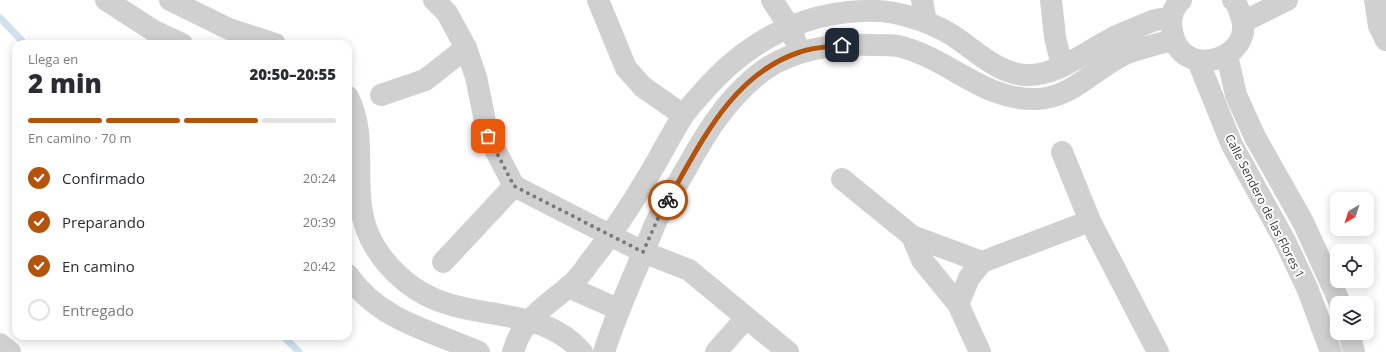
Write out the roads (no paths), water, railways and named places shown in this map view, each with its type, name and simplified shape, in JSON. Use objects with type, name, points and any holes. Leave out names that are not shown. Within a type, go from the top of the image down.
[{"type":"street","points":[[106,0],[154,31],[173,40]]},
{"type":"street","points":[[170,0],[229,29],[263,40]]},
{"type":"street","points":[[434,0],[447,13],[466,48],[476,77],[488,136],[514,186],[611,234],[643,252],[689,270],[788,352]]},
{"type":"street","points":[[598,0],[626,68],[643,87],[683,115]]},
{"type":"street","points":[[772,0],[789,26],[800,52]]},
{"type":"street","points":[[922,0],[926,22]]},
{"type":"street","points":[[1051,0],[1055,37],[1062,66]]},
{"type":"street","points":[[1172,30],[1177,3],[1181,0]]},
{"type":"street","points":[[513,352],[522,330],[529,319],[568,287],[588,265],[611,234],[654,167],[683,115],[717,75],[751,47],[789,26],[822,16],[864,10],[893,13],[926,22],[952,35],[986,59],[1014,73],[1027,75],[1045,73],[1062,66],[1112,38],[1160,17],[1172,30],[1181,51],[1198,61],[1212,61],[1228,55],[1240,41],[1238,6],[1287,0]]},
{"type":"street","points":[[1375,0],[1379,26],[1386,40]]},
{"type":"street","points":[[604,352],[618,309],[659,216],[709,128],[724,107],[756,76],[781,60],[800,52],[856,44],[896,46],[940,61],[986,89],[1000,95],[1013,98],[1038,99],[1054,96],[1079,85],[1125,55],[1172,30]]},
{"type":"street","points":[[381,94],[425,80],[466,48]]},
{"type":"street","name":"Calle Sendero de las Flores 1","points":[[1228,55],[1236,95],[1255,137],[1303,222],[1337,296]]},
{"type":"street","name":"Calle Sendero de las Flores 1","points":[[1198,61],[1232,145],[1285,242],[1308,290],[1331,352]]},
{"type":"street","points":[[352,107],[356,117],[358,132],[360,209],[366,230],[384,260],[399,277],[417,290],[445,303],[529,319],[554,329],[568,338],[582,352]]},
{"type":"street","points":[[1062,152],[1090,221],[1158,352]]},
{"type":"street","points":[[842,179],[912,236],[982,262]]},
{"type":"street","points":[[443,262],[514,186]]},
{"type":"street","points":[[958,304],[969,278],[982,262],[1090,221]]},
{"type":"street","points":[[912,236],[922,260],[941,286],[958,304],[980,352]]},
{"type":"street","points":[[352,281],[370,301],[406,324],[480,352]]},
{"type":"street","points":[[568,287],[618,309]]},
{"type":"street","points":[[716,352],[746,318]]},
{"type":"street","points":[[1351,340],[1354,352]]},
{"type":"street","points":[[0,344],[10,352]]},
{"type":"waterway","points":[[0,18],[21,40]]},
{"type":"waterway","points":[[287,340],[299,352]]}]
